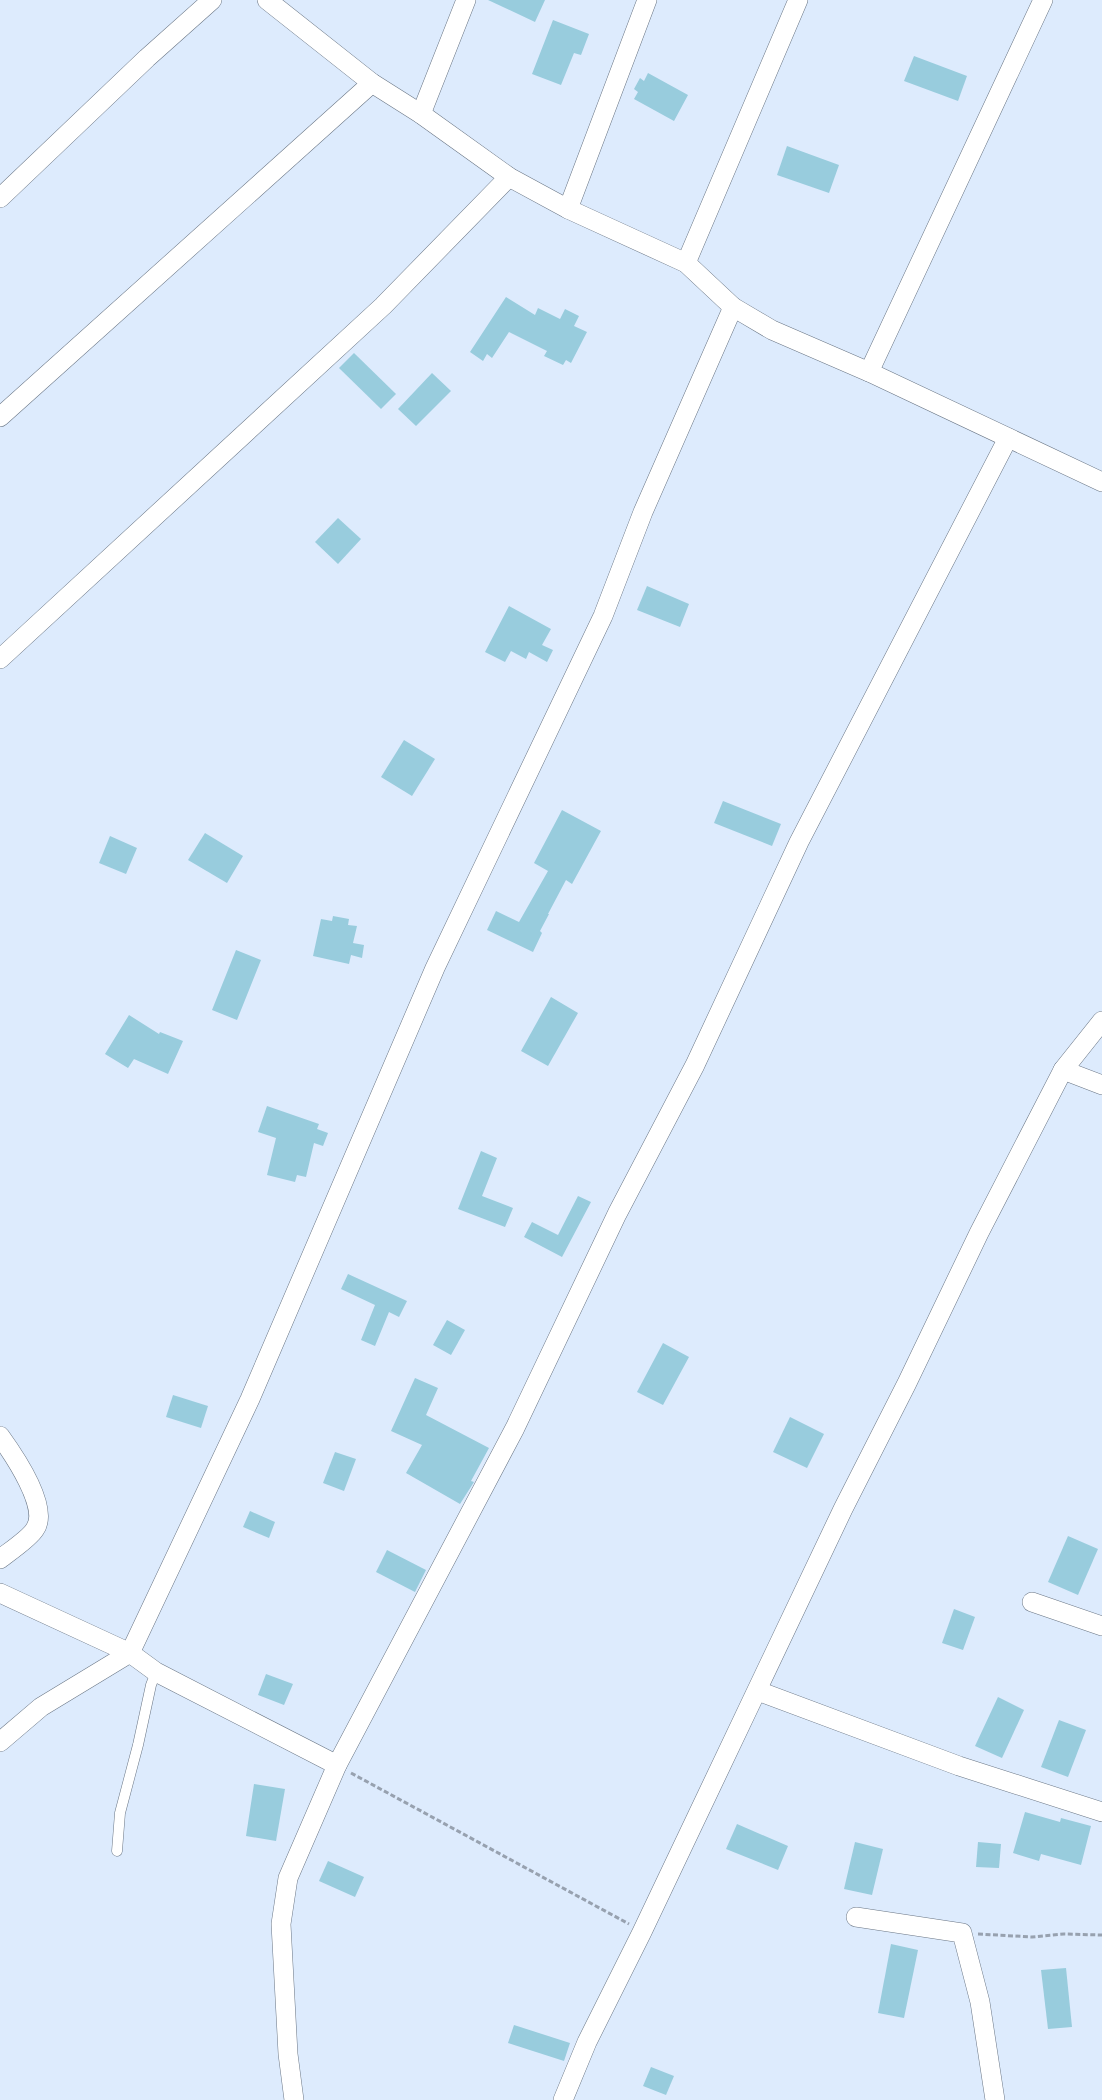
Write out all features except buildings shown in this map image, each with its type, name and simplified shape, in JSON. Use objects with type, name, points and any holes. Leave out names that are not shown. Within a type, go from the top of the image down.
[{"type":"street","points":[[0,198],[147,58],[212,0]]},
{"type":"street","points":[[267,0],[286,6],[372,83],[421,114],[509,177],[568,209],[686,264],[733,307],[772,330],[869,372],[1102,482]]},
{"type":"street","points":[[421,114],[466,0]]},
{"type":"street","points":[[568,209],[648,0]]},
{"type":"street","points":[[686,264],[798,0]]},
{"type":"street","points":[[869,372],[1043,0]]},
{"type":"street","points":[[0,417],[372,83]]},
{"type":"street","points":[[0,659],[383,306],[509,177]]},
{"type":"street","points":[[0,1742],[41,1707],[130,1653],[250,1398],[435,968],[603,616],[643,512],[733,307]]},
{"type":"street","points":[[294,2100],[288,2054],[281,1924],[288,1878],[337,1765],[515,1428],[616,1214],[695,1065],[799,842],[1008,438]]},
{"type":"street","points":[[563,2100],[587,2042],[758,1691],[842,1509],[908,1384],[978,1233],[1063,1070],[1102,1021]]},
{"type":"street","points":[[1063,1070],[1102,1085]]},
{"type":"street","points":[[0,1436],[35,1495],[40,1516],[36,1529],[0,1559]]},
{"type":"street","points":[[0,1593],[130,1653],[156,1672],[337,1765]]},
{"type":"street","points":[[1032,1602],[1102,1626]]},
{"type":"street","points":[[758,1691],[959,1766],[1102,1812]]},
{"type":"street","points":[[856,1917],[962,1933],[980,2002],[995,2100]]},
{"type":"lane","points":[[117,1851],[120,1812],[138,1745],[151,1685],[156,1672]]},
{"type":"path","points":[[337,1765],[642,1932]]},
{"type":"path","points":[[962,1933],[1032,1937],[1064,1934],[1102,1935]]}]
